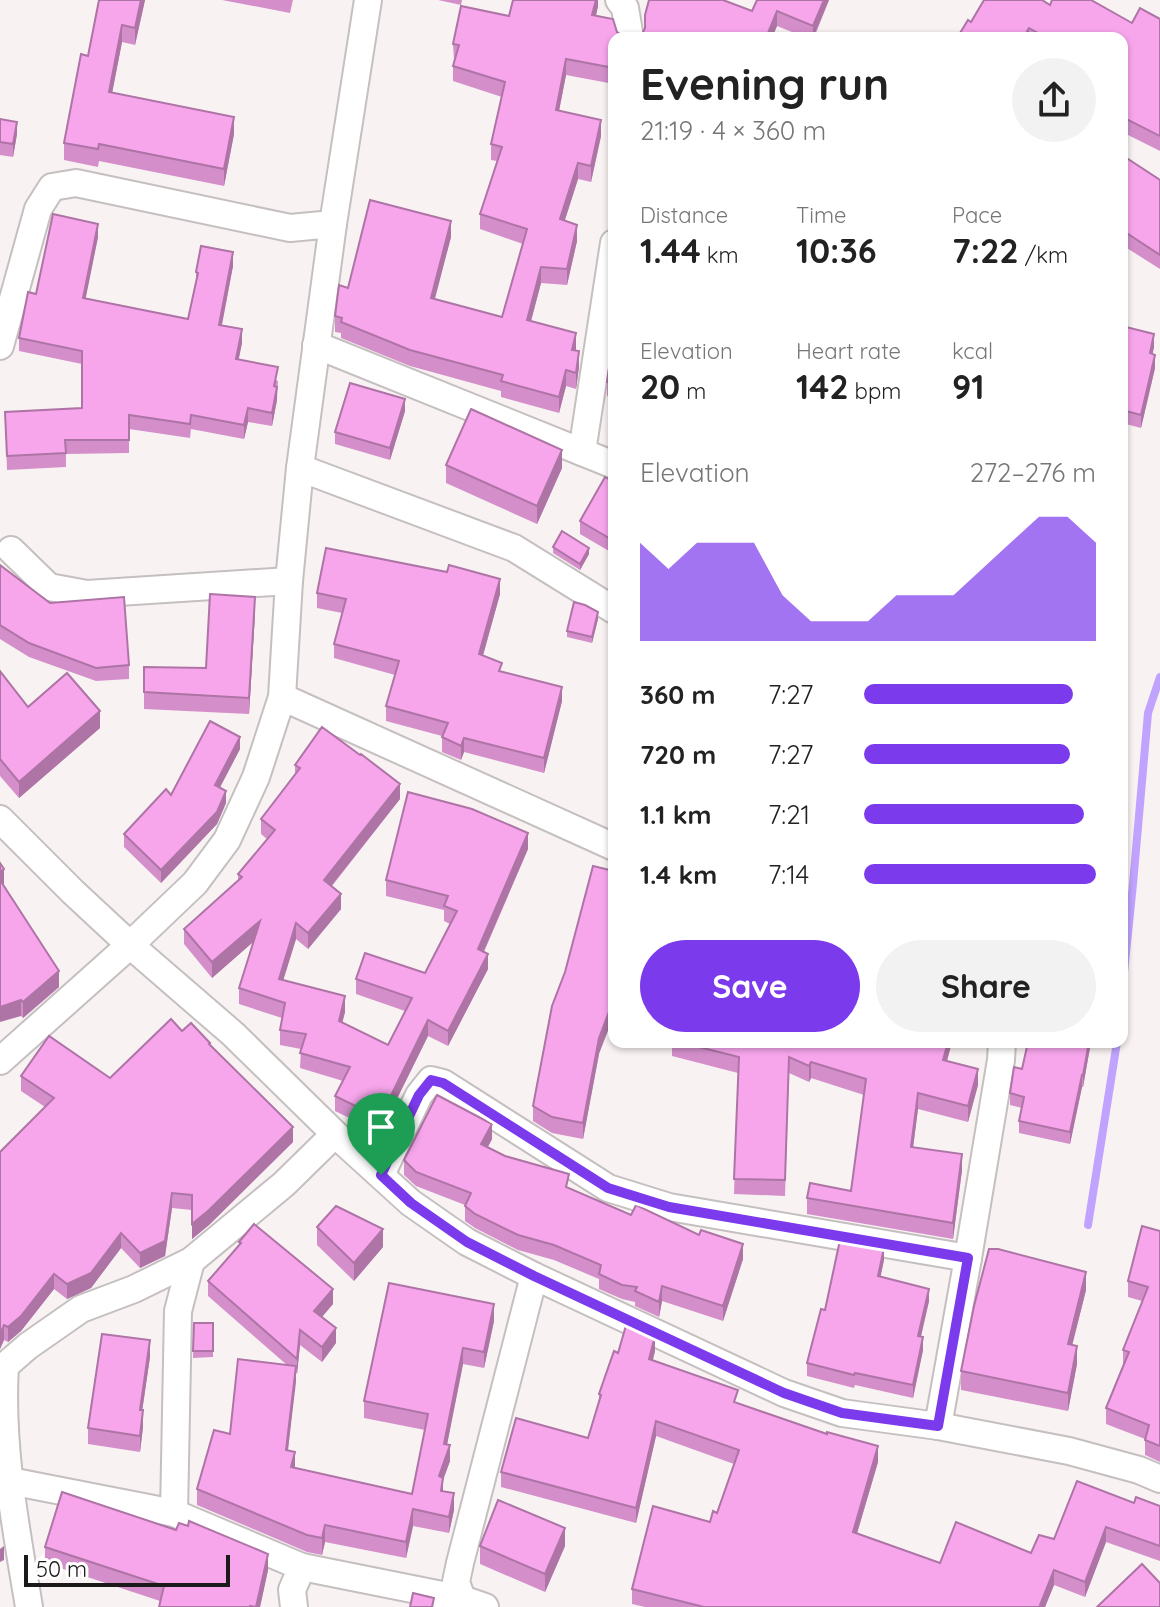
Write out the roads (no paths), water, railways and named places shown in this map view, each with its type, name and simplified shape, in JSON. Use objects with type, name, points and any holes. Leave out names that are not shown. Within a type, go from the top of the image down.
[{"type":"street","points":[[0,1061],[195,883],[227,840],[256,777],[282,697],[300,468],[333,224],[368,0]]},
{"type":"street","points":[[619,0],[625,8],[629,32]]},
{"type":"street","points":[[0,346],[38,209],[52,187],[76,183],[290,228],[333,224]]},
{"type":"street","points":[[582,452],[608,282]]},
{"type":"street","points":[[316,345],[608,463]]},
{"type":"street","points":[[300,468],[514,548],[608,606]]},
{"type":"street","points":[[11,550],[49,587],[87,594],[289,581]]},
{"type":"street","points":[[282,697],[608,844]]},
{"type":"street","points":[[0,819],[73,892],[233,1034],[411,1203],[467,1242],[784,1393],[842,1413],[938,1426],[1069,1451],[1139,1470],[1160,1479]]},
{"type":"street","points":[[938,1426],[1001,1048]]},
{"type":"street","points":[[381,1175],[419,1095],[431,1080],[443,1083],[608,1188],[669,1207],[968,1258]]},
{"type":"street","points":[[29,1607],[5,1482],[2,1402],[5,1366],[81,1309],[134,1289],[191,1261],[284,1184],[335,1134]]},
{"type":"street","points":[[174,1513],[178,1311],[191,1261]]},
{"type":"street","points":[[474,1603],[456,1582],[534,1276]]},
{"type":"street","points":[[5,1482],[174,1513],[302,1567],[474,1603]]},
{"type":"street","points":[[294,1607],[292,1590],[302,1567]]},
{"type":"waterway","points":[[1128,933],[1148,713],[1160,677]]},
{"type":"waterway","points":[[1088,1225],[1116,1048]]}]
